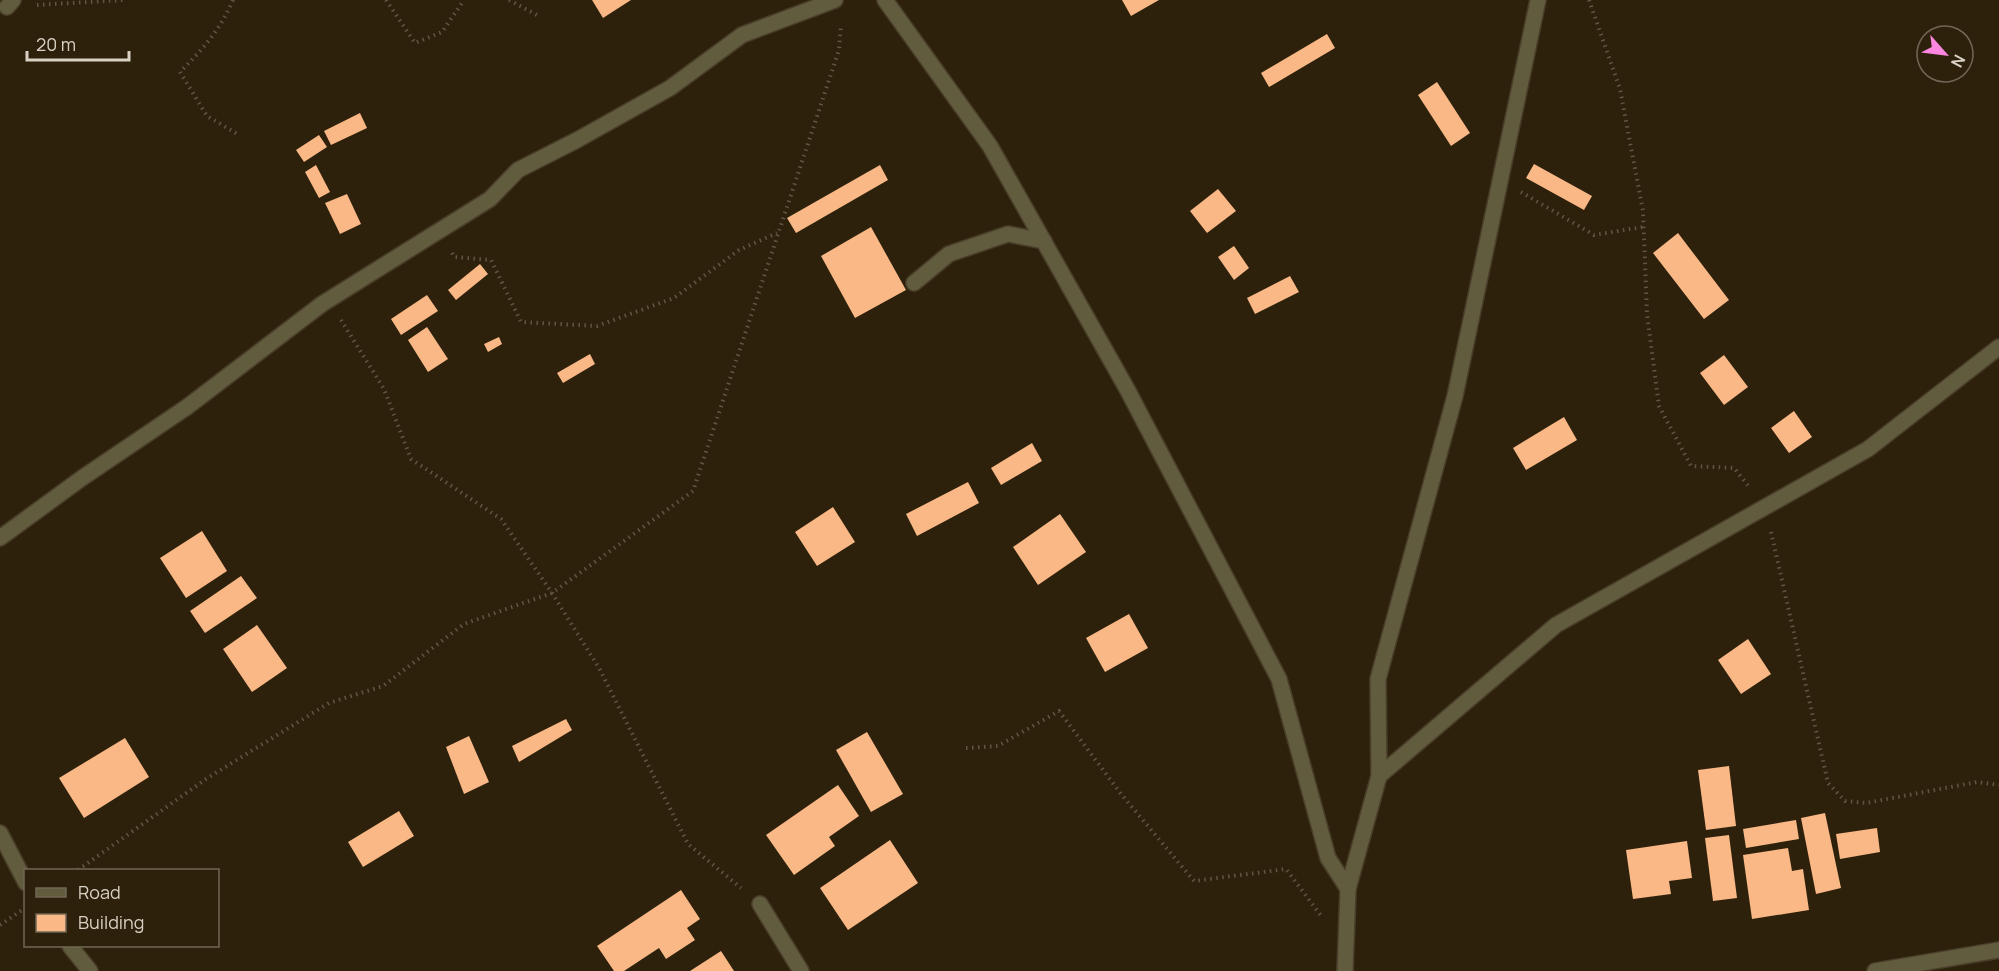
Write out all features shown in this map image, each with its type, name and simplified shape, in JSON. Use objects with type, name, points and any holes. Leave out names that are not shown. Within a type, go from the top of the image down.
[{"type":"street","points":[[0,538],[82,478],[187,407],[322,304],[490,200],[518,170],[670,88],[742,35],[835,0]]},
{"type":"street","points":[[885,0],[990,146],[1127,389],[1279,679],[1328,858],[1348,889]]},
{"type":"street","points":[[1345,971],[1348,889],[1379,776],[1378,679],[1455,396],[1538,0]]},
{"type":"street","points":[[914,283],[950,254],[1008,234],[1044,241]]},
{"type":"street","points":[[1379,776],[1556,625],[1869,449],[1999,347]]},
{"type":"street","points":[[0,833],[24,879]]},
{"type":"street","points":[[760,904],[801,971]]},
{"type":"street","points":[[72,947],[90,971]]},
{"type":"street","points":[[1875,971],[1999,950]]},
{"type":"path","points":[[10,4],[123,0]]},
{"type":"path","points":[[233,0],[226,17],[205,47],[180,72],[207,116],[239,135]]},
{"type":"path","points":[[386,0],[415,43],[442,32],[464,0]]},
{"type":"path","points":[[508,0],[537,15]]},
{"type":"path","points":[[1589,0],[1620,89],[1643,211],[1647,314],[1659,406],[1691,466],[1734,468],[1765,506],[1828,783],[1845,801],[1866,803],[1977,782],[1999,785]]},
{"type":"path","points":[[79,869],[206,779],[329,703],[383,686],[464,624],[552,592],[693,491],[839,50],[841,20]]},
{"type":"path","points":[[1501,180],[1594,235],[1643,227]]},
{"type":"path","points":[[443,230],[454,257],[491,260],[521,322],[597,326],[674,298],[739,250],[778,233]]},
{"type":"path","points":[[322,304],[340,319],[384,389],[411,459],[501,519],[552,592],[599,668],[688,844],[760,904]]},
{"type":"path","points":[[966,748],[998,746],[1059,711],[1121,794],[1194,881],[1287,869],[1346,949]]},
{"type":"path","points":[[0,925],[24,909]]},
{"type":"building","points":[[592,0],[631,0],[603,18]]},
{"type":"building","points":[[1122,0],[1159,0],[1131,16]]},
{"type":"building","points":[[1327,34],[1335,48],[1269,87],[1261,73]]},
{"type":"building","points":[[1437,82],[1470,133],[1451,146],[1418,95]]},
{"type":"building","points":[[360,113],[367,128],[331,145],[324,131]]},
{"type":"building","points":[[319,135],[327,147],[304,162],[296,150]]},
{"type":"building","points":[[1534,164],[1592,196],[1584,210],[1526,178]]},
{"type":"building","points":[[316,165],[330,192],[319,198],[305,172]]},
{"type":"building","points":[[880,165],[888,180],[796,233],[787,218]]},
{"type":"building","points":[[1218,189],[1236,211],[1207,233],[1190,211]]},
{"type":"building","points":[[347,194],[361,224],[340,234],[325,203]]},
{"type":"building","points":[[871,227],[906,290],[855,318],[821,256]]},
{"type":"building","points":[[1678,233],[1729,300],[1704,319],[1653,253]]},
{"type":"building","points":[[1234,246],[1249,268],[1234,280],[1218,257]]},
{"type":"building","points":[[480,264],[488,274],[456,300],[448,290]]},
{"type":"building","points":[[1290,276],[1299,292],[1255,314],[1247,298]]},
{"type":"building","points":[[427,295],[438,311],[401,335],[391,319]]},
{"type":"building","points":[[427,327],[448,359],[428,372],[408,340]]},
{"type":"building","points":[[499,337],[502,344],[488,352],[484,344]]},
{"type":"building","points":[[590,354],[595,364],[563,383],[557,373]]},
{"type":"building","points":[[1724,355],[1748,387],[1724,405],[1700,373]]},
{"type":"building","points":[[1794,411],[1812,437],[1789,453],[1771,428]]},
{"type":"building","points":[[1564,417],[1577,440],[1526,470],[1513,448]]},
{"type":"building","points":[[1032,443],[1042,461],[1001,485],[991,468]]},
{"type":"building","points":[[968,482],[979,503],[917,536],[906,514]]},
{"type":"building","points":[[833,507],[855,542],[817,566],[795,532]]},
{"type":"building","points":[[1060,514],[1086,552],[1038,585],[1013,547]]},
{"type":"building","points":[[202,531],[227,571],[186,598],[160,558]]},
{"type":"building","points":[[241,576],[257,598],[205,633],[190,611]]},
{"type":"building","points":[[1129,614],[1148,648],[1105,672],[1086,638]]},
{"type":"building","points":[[257,625],[287,668],[252,692],[223,649]]},
{"type":"building","points":[[1748,639],[1771,674],[1741,694],[1718,660]]},
{"type":"building","points":[[566,719],[572,730],[519,762],[512,746]]},
{"type":"building","points":[[867,732],[903,794],[871,812],[836,750]]},
{"type":"building","points":[[469,736],[489,782],[464,794],[446,747]]},
{"type":"building","points":[[125,738],[149,777],[84,818],[59,778]]},
{"type":"building","points":[[1729,766],[1736,826],[1706,830],[1698,770]]},
{"type":"building","points":[[838,785],[859,816],[829,837],[835,846],[794,875],[766,835]]},
{"type":"building","points":[[399,811],[414,836],[363,867],[348,842]]},
{"type":"building","points":[[1825,813],[1841,888],[1816,894],[1801,818]]},
{"type":"building","points":[[1796,820],[1799,839],[1746,848],[1743,829]]},
{"type":"building","points":[[1877,828],[1880,852],[1840,859],[1836,834]]},
{"type":"building","points":[[1729,835],[1737,898],[1713,901],[1705,838]]},
{"type":"building","points":[[890,840],[918,883],[848,930],[820,888]]},
{"type":"building","points":[[1687,841],[1692,878],[1669,881],[1671,894],[1633,899],[1626,850]]},
{"type":"building","points":[[1788,848],[1792,871],[1803,869],[1809,910],[1752,919],[1743,855]]},
{"type":"building","points":[[681,890],[700,919],[687,928],[695,940],[666,959],[659,948],[624,971],[614,971],[597,946]]},
{"type":"building","points":[[721,951],[734,971],[690,971]]}]
